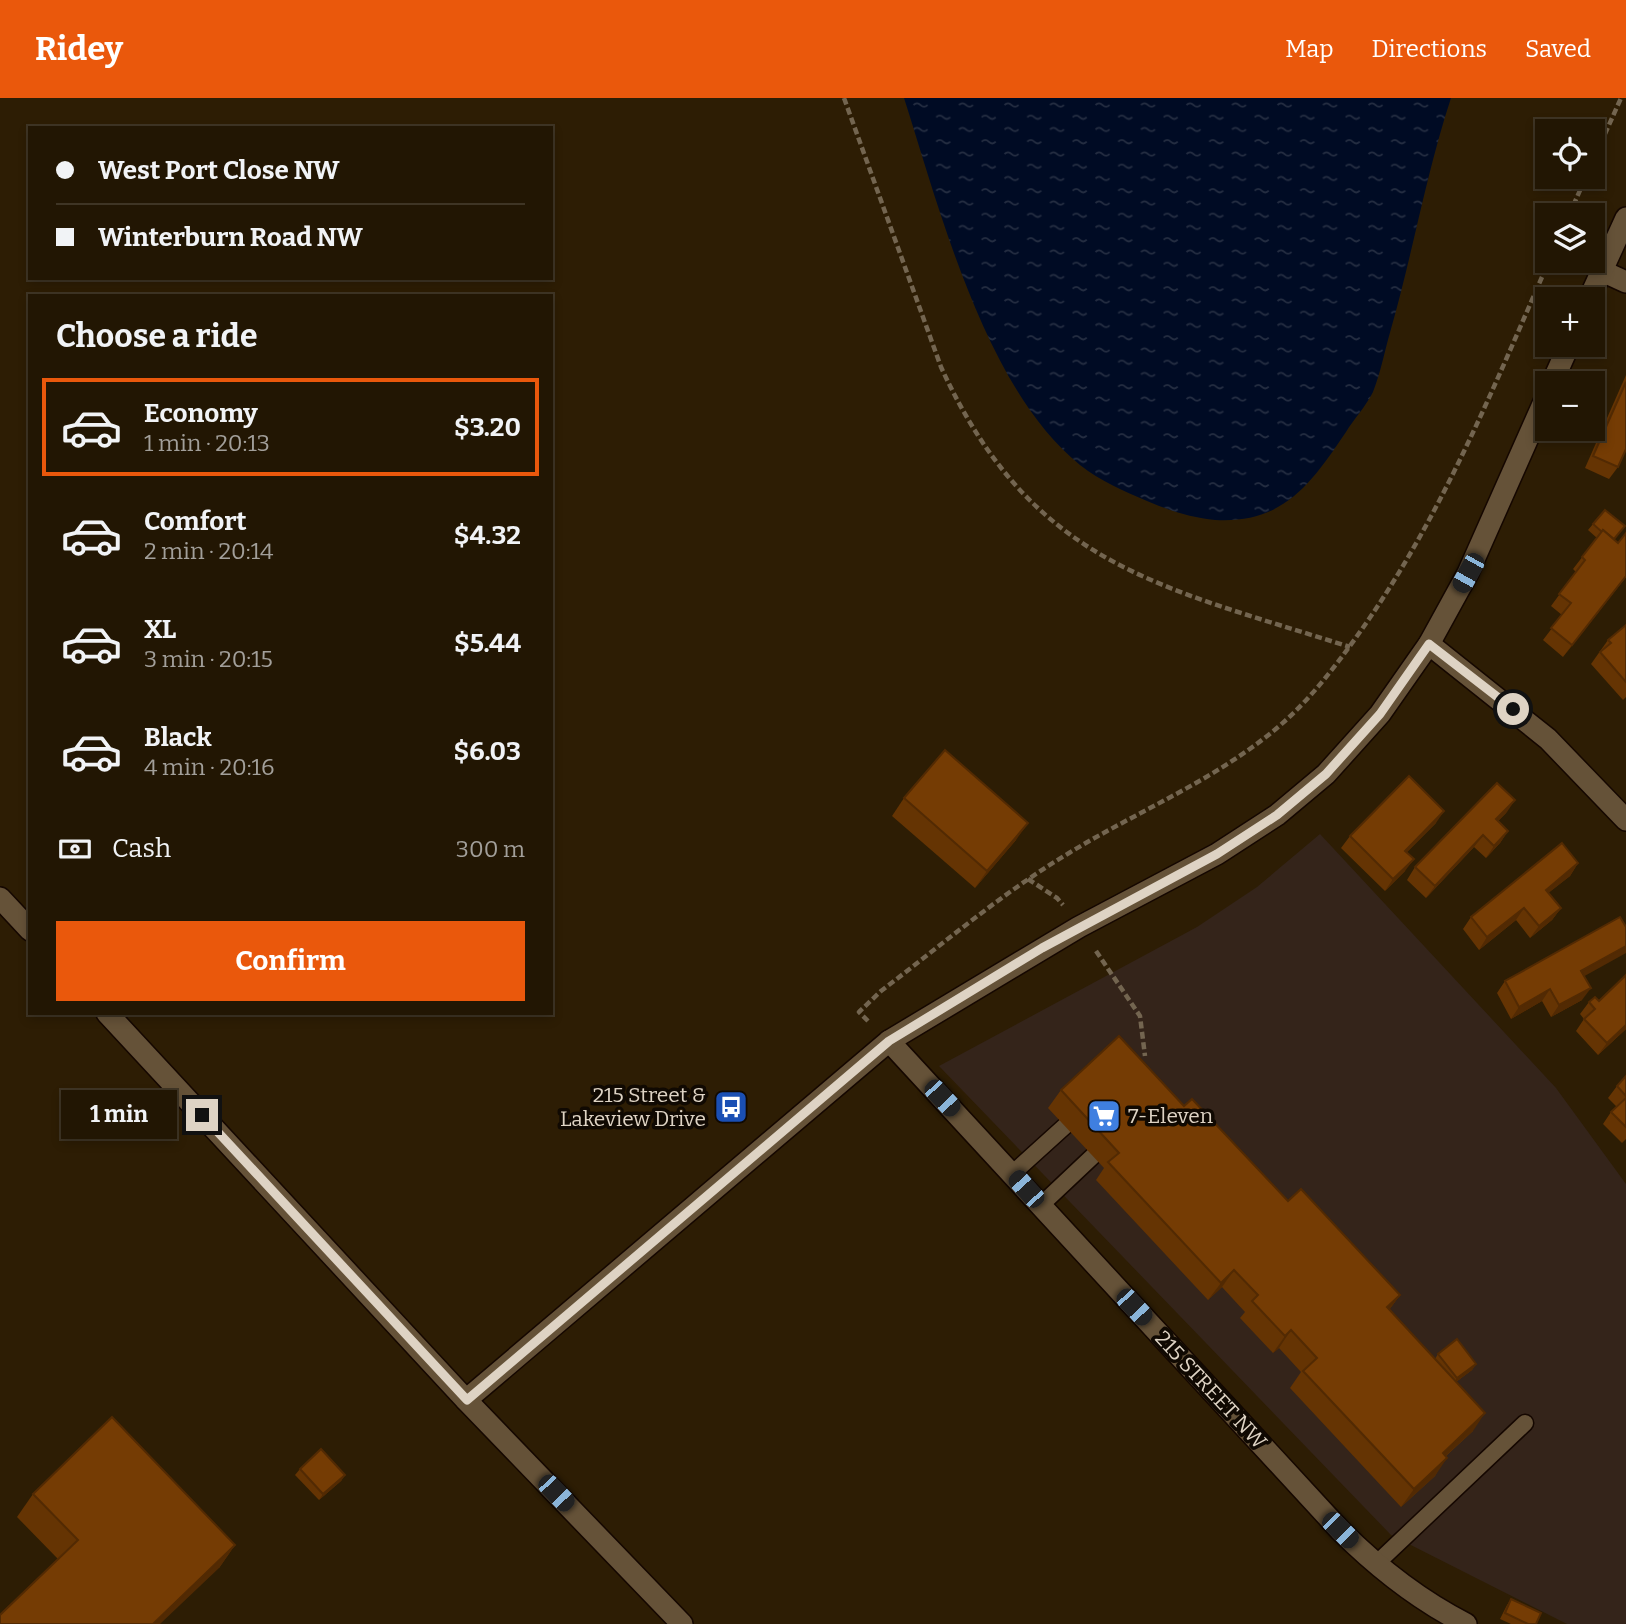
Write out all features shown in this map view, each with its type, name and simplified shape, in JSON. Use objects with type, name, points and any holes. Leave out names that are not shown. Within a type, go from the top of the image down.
[{"type":"street","points":[[1605,264],[1626,218]]},
{"type":"street","points":[[1605,272],[1626,282]]},
{"type":"street","points":[[467,1400],[889,1041],[1079,927],[1217,854],[1277,815],[1326,774],[1380,714],[1429,644],[1468,573],[1535,422]]},
{"type":"street","points":[[1429,644],[1548,739],[1626,820]]},
{"type":"street","points":[[0,898],[28,928]]},
{"type":"street","points":[[109,1015],[467,1400],[682,1624]]},
{"type":"street","name":"215 STREET NW","points":[[889,1041],[1375,1565],[1421,1599],[1466,1624]]},
{"type":"lane","points":[[1012,1174],[1065,1126]]},
{"type":"lane","points":[[1041,1205],[1093,1156]]},
{"type":"lane","points":[[1375,1565],[1525,1423]]},
{"type":"path","points":[[844,98],[941,367],[960,408],[987,451],[1013,484],[1047,518],[1084,547],[1131,573],[1173,590],[1350,647]]},
{"type":"path","points":[[1605,134],[1621,98]]},
{"type":"path","points":[[889,1041],[859,1012],[881,991],[1028,879],[1070,852],[1228,765],[1286,720],[1350,647],[1388,591],[1445,496],[1544,273]]},
{"type":"path","points":[[1028,879],[1057,898],[1140,1016],[1145,1056]]},
{"type":"shaded area","points":[[1320,834],[1556,1088],[1626,1184],[1626,1624],[1567,1624],[1391,1535],[939,1066],[1197,927],[1257,887]]},
{"type":"water","points":[[904,98],[1451,98],[1373,392],[1307,484],[1277,508],[1239,520],[1215,520],[1155,504],[1112,485],[1080,465],[1047,432],[1018,392],[992,346],[951,244]]},
{"type":"building","points":[[1626,382],[1626,449],[1618,467],[1593,456],[1600,441],[1605,441],[1605,429]]},
{"type":"building","points":[[1605,510],[1625,526],[1614,539],[1593,524]]},
{"type":"building","points":[[1603,530],[1618,543],[1626,533],[1626,576],[1572,645],[1551,628],[1571,603],[1559,594],[1585,560],[1582,557]]},
{"type":"building","points":[[1626,625],[1626,682],[1600,652],[1611,643],[1608,640]]},
{"type":"building","points":[[945,750],[1028,823],[987,871],[904,798]]},
{"type":"building","points":[[1409,776],[1444,811],[1405,851],[1414,859],[1393,879],[1350,836]]},
{"type":"building","points":[[1497,783],[1515,800],[1496,819],[1508,831],[1494,846],[1483,835],[1435,886],[1415,867]]},
{"type":"building","points":[[1562,843],[1578,863],[1546,890],[1561,908],[1539,926],[1524,908],[1487,937],[1471,917]]},
{"type":"building","points":[[1620,917],[1626,927],[1626,946],[1581,971],[1591,988],[1559,1005],[1550,989],[1519,1007],[1505,981]]},
{"type":"building","points":[[1626,975],[1626,1025],[1607,1043],[1584,1019],[1595,1009],[1589,1002],[1595,997],[1599,1001]]},
{"type":"building","points":[[1119,1036],[1184,1106],[1192,1099],[1288,1201],[1301,1189],[1400,1295],[1387,1307],[1485,1413],[1443,1453],[1447,1458],[1414,1489],[1303,1371],[1317,1358],[1291,1330],[1285,1336],[1252,1301],[1258,1295],[1234,1270],[1221,1283],[1108,1162],[1119,1153],[1061,1090]]},
{"type":"building","points":[[1626,1076],[1626,1096],[1617,1086]]},
{"type":"building","points":[[1626,1098],[1626,1127],[1611,1112]]},
{"type":"building","points":[[1457,1339],[1476,1364],[1457,1378],[1438,1354]]},
{"type":"building","points":[[112,1417],[235,1545],[153,1624],[0,1624],[0,1615],[78,1540],[33,1494]]},
{"type":"building","points":[[321,1449],[345,1475],[323,1494],[300,1469]]},
{"type":"building","points":[[1511,1599],[1541,1613],[1536,1624],[1528,1624],[1505,1613]]},
{"type":"place","name":"215 Street & Lakeview Drive","points":[[731,1107]]},
{"type":"place","name":"7-Eleven","points":[[1104,1116]]},
{"type":"route","points":[[202,1115],[467,1400],[889,1041],[1042,948],[1217,854],[1277,815],[1326,774],[1380,714],[1429,644],[1513,709]]}]
